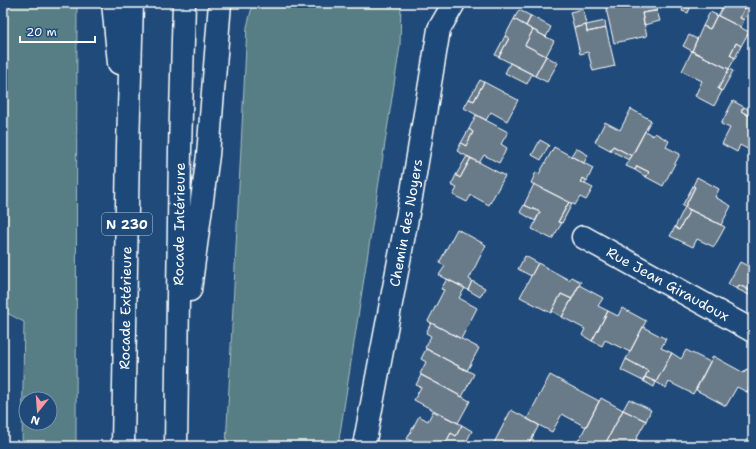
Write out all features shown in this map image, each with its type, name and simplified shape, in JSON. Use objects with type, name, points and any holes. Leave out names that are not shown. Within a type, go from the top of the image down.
[{"type":"main road","points":[[113,3],[128,147]]},
{"type":"main road","name":"Rocade Extérieure","points":[[124,446],[128,147],[132,3]]},
{"type":"main road","name":"Rocade Intérieure","points":[[176,446],[180,150],[184,3]]},
{"type":"main road","points":[[177,395],[208,155],[220,3]]},
{"type":"main road","name":"Chemin des Noyers","points":[[364,446],[412,192],[439,29],[454,3]]},
{"type":"main road","name":"Rue Jean Giraudoux","points":[[583,237],[753,331]]},
{"type":"green space","points":[[3,3],[77,3],[76,446],[22,446],[22,431],[58,431],[58,391],[23,391],[24,322],[3,311]]},
{"type":"green space","points":[[253,3],[401,3],[400,46],[338,446],[226,446],[247,27]]},
{"type":"building","points":[[656,3],[658,10],[642,13],[647,36],[614,43],[605,4]]},
{"type":"building","points":[[684,3],[692,3],[688,13],[682,11]]},
{"type":"building","points":[[713,3],[747,3],[740,18],[744,20],[741,27],[718,16],[722,8]]},
{"type":"building","points":[[747,3],[753,4],[744,20],[740,18]]},
{"type":"building","points":[[583,9],[586,25],[574,28],[570,12]]},
{"type":"building","points":[[519,10],[531,16],[526,26],[514,19]]},
{"type":"building","points":[[657,11],[660,21],[644,25],[642,13]]},
{"type":"building","points":[[710,12],[717,15],[710,29],[703,26]]},
{"type":"building","points":[[717,15],[749,32],[741,46],[736,43],[730,55],[735,58],[729,69],[692,51],[703,26],[710,29]]},
{"type":"building","points":[[531,16],[551,27],[546,37],[526,26]]},
{"type":"building","points":[[514,19],[533,30],[525,45],[546,56],[535,76],[499,57],[509,38],[505,36]]},
{"type":"building","points":[[605,21],[606,28],[587,32],[586,25]]},
{"type":"building","points":[[586,25],[587,32],[606,28],[615,66],[593,71],[588,52],[580,54],[574,28]]},
{"type":"building","points":[[533,30],[554,41],[546,56],[525,45]]},
{"type":"building","points":[[689,35],[697,39],[692,51],[683,46]]},
{"type":"building","points":[[505,36],[509,38],[499,57],[495,55]]},
{"type":"building","points":[[736,43],[741,46],[735,58],[730,55]]},
{"type":"building","points":[[692,51],[729,69],[718,89],[722,91],[714,106],[695,96],[702,81],[682,71]]},
{"type":"building","points":[[546,56],[558,63],[547,82],[535,76]]},
{"type":"building","points":[[510,63],[532,74],[527,84],[505,73]]},
{"type":"building","points":[[729,69],[733,71],[722,91],[718,89]]},
{"type":"building","points":[[480,80],[484,82],[474,101],[469,99]]},
{"type":"building","points":[[484,82],[518,100],[507,121],[491,112],[486,120],[464,108],[469,99],[474,101]]},
{"type":"building","points":[[733,101],[744,107],[741,111],[753,118],[753,152],[740,145],[737,152],[722,144],[730,128],[721,124]]},
{"type":"building","points":[[744,107],[753,112],[753,118],[741,111]]},
{"type":"building","points":[[631,109],[651,120],[632,156],[613,146],[610,150],[595,142],[605,122],[620,130]]},
{"type":"building","points":[[476,115],[508,132],[501,144],[507,148],[499,163],[484,155],[479,163],[457,151],[461,143],[466,146],[473,132],[469,129]]},
{"type":"building","points":[[469,129],[473,132],[466,146],[461,143]]},
{"type":"building","points":[[645,131],[653,136],[655,133],[669,141],[666,147],[680,154],[663,186],[646,177],[649,172],[637,166],[635,170],[626,166]]},
{"type":"building","points":[[540,140],[549,145],[541,160],[532,155]]},
{"type":"building","points":[[613,146],[632,156],[629,160],[610,150]]},
{"type":"building","points":[[554,147],[593,168],[587,181],[583,178],[581,182],[593,188],[586,200],[580,197],[575,205],[531,183],[536,172],[539,174]]},
{"type":"building","points":[[576,148],[588,155],[584,163],[571,156]]},
{"type":"building","points":[[467,156],[471,158],[460,178],[456,175]]},
{"type":"building","points":[[471,158],[505,176],[489,205],[471,195],[467,202],[453,195],[457,188],[451,185],[456,175],[460,178]]},
{"type":"building","points":[[637,166],[649,172],[646,177],[635,170]]},
{"type":"building","points":[[697,177],[719,189],[715,197],[731,206],[721,225],[685,207],[695,187],[693,186]]},
{"type":"building","points":[[583,178],[587,181],[585,184],[581,182]]},
{"type":"building","points":[[534,184],[569,202],[558,222],[562,223],[552,239],[532,229],[540,212],[524,205]]},
{"type":"building","points":[[693,186],[695,187],[685,207],[682,206]]},
{"type":"building","points":[[569,202],[572,204],[562,223],[558,222]]},
{"type":"building","points":[[524,205],[540,212],[535,221],[520,212]]},
{"type":"building","points":[[685,207],[690,210],[679,230],[675,227]]},
{"type":"building","points":[[690,210],[725,227],[714,247],[697,239],[693,247],[670,236],[675,227],[679,230]]},
{"type":"building","points":[[457,229],[486,245],[469,279],[472,281],[468,290],[439,275],[445,266],[439,263]]},
{"type":"building","points":[[525,256],[538,263],[531,276],[518,269]]},
{"type":"building","points":[[753,257],[753,292],[739,285],[737,289],[728,284],[740,262],[748,266]]},
{"type":"building","points":[[538,263],[569,280],[571,277],[581,282],[572,299],[561,294],[551,313],[520,297]]},
{"type":"building","points":[[447,279],[465,288],[459,298],[477,308],[461,339],[428,321],[444,290],[441,289]]},
{"type":"building","points":[[472,281],[485,288],[480,297],[468,290]]},
{"type":"building","points":[[579,285],[603,298],[598,306],[608,311],[592,341],[582,335],[585,329],[562,317]]},
{"type":"building","points":[[739,285],[753,292],[753,297],[737,289]]},
{"type":"building","points":[[561,294],[572,299],[562,317],[552,311]]},
{"type":"building","points":[[622,308],[646,321],[630,352],[605,340],[602,346],[592,341],[608,311],[618,316]]},
{"type":"building","points":[[431,323],[479,348],[467,371],[425,348],[431,336],[426,333]]},
{"type":"building","points":[[643,327],[666,339],[661,348],[672,353],[656,382],[645,377],[648,371],[626,359]]},
{"type":"building","points":[[426,349],[474,374],[462,397],[420,374],[426,362],[421,359]]},
{"type":"building","points":[[686,350],[710,362],[693,394],[669,382],[666,388],[656,382],[672,353],[681,359]]},
{"type":"building","points":[[713,356],[744,373],[746,369],[753,372],[753,381],[747,392],[737,387],[726,406],[696,390]]},
{"type":"building","points":[[626,359],[648,371],[643,381],[621,370]]},
{"type":"building","points":[[421,375],[470,401],[458,423],[414,400],[421,387],[416,385]]},
{"type":"building","points":[[550,375],[599,401],[586,427],[562,414],[552,432],[527,419]]},
{"type":"building","points":[[645,377],[656,382],[654,387],[643,381]]},
{"type":"building","points":[[753,381],[753,395],[747,392]]},
{"type":"building","points":[[601,398],[623,410],[604,446],[576,445]]},
{"type":"building","points":[[629,399],[651,410],[646,421],[623,410]]},
{"type":"building","points":[[753,405],[753,419],[748,416]]},
{"type":"building","points":[[511,410],[539,425],[528,446],[499,446],[494,443]]},
{"type":"building","points":[[623,410],[646,421],[632,446],[604,446]]},
{"type":"building","points":[[433,411],[462,425],[456,436],[451,433],[444,446],[420,446],[407,439],[419,416],[428,421]]},
{"type":"building","points":[[462,425],[472,431],[464,446],[444,446],[451,433],[456,436]]},
{"type":"building","points":[[636,439],[649,446],[632,446]]}]
